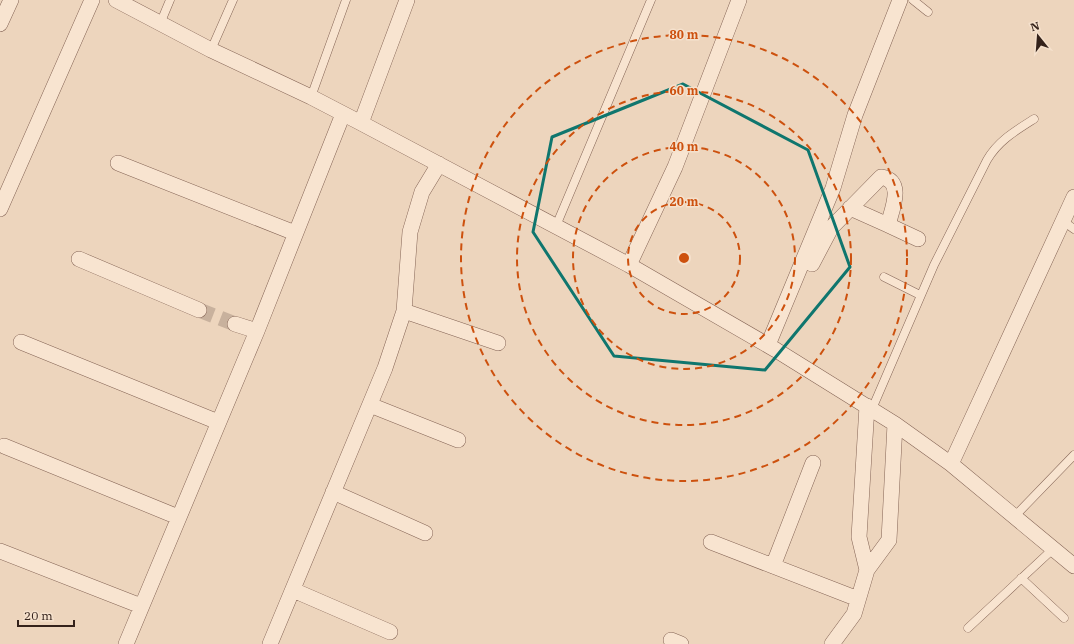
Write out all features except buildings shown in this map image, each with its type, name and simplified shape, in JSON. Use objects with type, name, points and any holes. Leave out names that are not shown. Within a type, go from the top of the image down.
[{"type":"street","points":[[0,24],[11,0]]},
{"type":"street","points":[[0,209],[92,0]]},
{"type":"street","points":[[116,0],[210,50],[311,96],[630,265],[772,347],[895,424],[950,464],[1074,566]]},
{"type":"street","points":[[361,123],[407,0]]},
{"type":"street","points":[[630,265],[675,167],[739,0]]},
{"type":"street","points":[[772,347],[832,188],[854,115],[900,0]]},
{"type":"street","points":[[126,644],[257,331],[295,232],[344,114]]},
{"type":"street","points":[[118,162],[295,232]]},
{"type":"street","points":[[270,644],[385,368],[404,311],[410,232],[422,192],[439,164]]},
{"type":"street","points":[[772,347],[824,238],[840,217],[881,177],[888,178],[893,182],[896,189],[888,225]]},
{"type":"street","points":[[950,464],[1068,225],[1074,197]]},
{"type":"street","points":[[850,208],[918,239]]},
{"type":"street","points":[[79,259],[199,310]]},
{"type":"street","points":[[404,311],[498,343]]},
{"type":"street","points":[[235,324],[257,331]]},
{"type":"street","points":[[21,342],[218,422]]},
{"type":"street","points":[[370,405],[458,440]]},
{"type":"street","points":[[867,570],[859,536],[870,407]]},
{"type":"street","points":[[832,644],[854,614],[867,570],[889,540],[895,424]]},
{"type":"street","points":[[4,446],[178,518]]},
{"type":"street","points":[[773,566],[813,463]]},
{"type":"street","points":[[333,492],[425,532]]},
{"type":"street","points":[[711,542],[858,599]]},
{"type":"street","points":[[0,551],[141,606]]},
{"type":"street","points":[[293,590],[390,632]]},
{"type":"lane","points":[[160,24],[170,0]]},
{"type":"lane","points":[[210,50],[233,0]]},
{"type":"lane","points":[[311,96],[346,0]]},
{"type":"lane","points":[[556,226],[651,0]]},
{"type":"lane","points":[[913,0],[928,12]]},
{"type":"lane","points":[[870,407],[951,229],[994,148],[1008,136],[1034,119]]},
{"type":"lane","points":[[884,277],[920,295]]},
{"type":"lane","points":[[1014,517],[1074,455]]},
{"type":"lane","points":[[968,628],[1053,549]]},
{"type":"lane","points":[[1021,578],[1064,618]]},
{"type":"highlighted area","points":[[683,84],[808,150],[850,267],[765,370],[614,356],[533,232],[552,137]]},
{"type":"tunnel","points":[[199,310],[235,324]]}]
